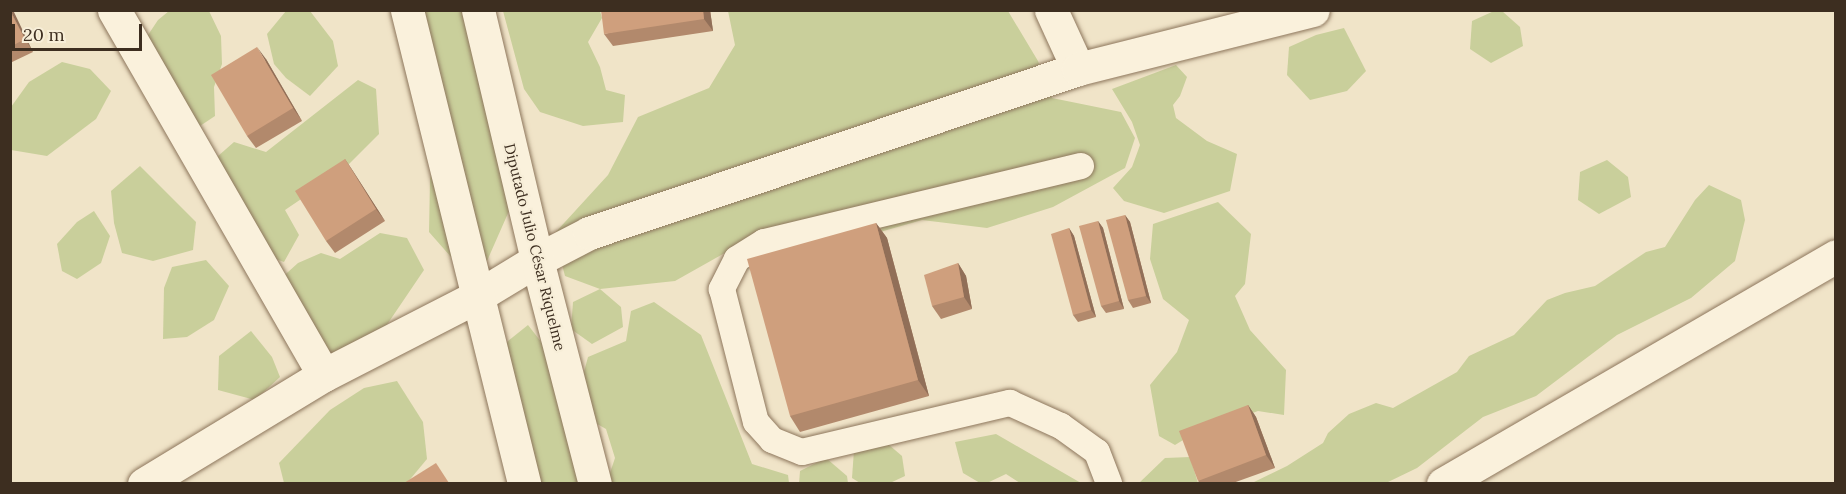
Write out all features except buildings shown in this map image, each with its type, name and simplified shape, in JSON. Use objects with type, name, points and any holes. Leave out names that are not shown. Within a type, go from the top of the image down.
[{"type":"street","points":[[114,10],[324,375]]},
{"type":"street","points":[[406,10],[524,483]]},
{"type":"street","name":"Diputado Julio César Riquelme","points":[[478,10],[537,260],[595,483]]},
{"type":"street","points":[[1050,10],[1078,69]]},
{"type":"street","points":[[144,483],[324,375],[476,297],[537,260],[590,233],[1078,69],[1313,10]]},
{"type":"street","points":[[1443,483],[1836,256]]},
{"type":"lane","points":[[1081,166],[764,242],[737,259],[722,289],[756,422],[772,440],[802,452],[1010,403],[1060,426],[1097,452],[1110,483]]},
{"type":"green space","points":[[169,11],[209,11],[221,36],[222,64],[214,87],[215,116],[185,136],[140,47],[158,20]]},
{"type":"green space","points":[[286,11],[310,11],[333,41],[338,66],[310,96],[286,78],[274,64],[267,34]]},
{"type":"green space","points":[[392,11],[469,11],[509,211],[487,261],[451,257],[429,232],[430,179],[441,125]]},
{"type":"green space","points":[[503,11],[600,11],[602,18],[588,42],[600,67],[606,90],[625,95],[623,122],[583,126],[540,112],[524,89]]},
{"type":"green space","points":[[728,11],[1008,11],[1038,61],[1052,98],[1121,112],[1135,138],[1125,168],[1053,207],[987,228],[922,220],[859,238],[762,232],[675,281],[600,289],[565,276],[554,234],[608,175],[638,117],[709,88],[735,45]]},
{"type":"green space","points":[[1494,11],[1502,11],[1520,27],[1523,46],[1491,63],[1470,49],[1472,21]]},
{"type":"green space","points":[[1344,28],[1366,71],[1347,91],[1310,100],[1287,75],[1289,47],[1316,35]]},
{"type":"green space","points":[[62,62],[90,69],[111,91],[96,119],[47,156],[11,150],[11,107],[29,82]]},
{"type":"green space","points":[[1176,65],[1187,77],[1180,96],[1173,105],[1176,118],[1207,141],[1237,154],[1230,191],[1164,213],[1124,201],[1113,188],[1132,167],[1140,145],[1132,122],[1112,89]]},
{"type":"green space","points":[[358,80],[376,89],[379,134],[341,172],[285,210],[299,235],[284,262],[247,249],[201,171],[234,142],[266,152]]},
{"type":"green space","points":[[1607,160],[1628,177],[1631,197],[1599,214],[1578,200],[1580,172]]},
{"type":"green space","points":[[140,166],[196,222],[193,250],[153,261],[122,253],[114,223],[111,191]]},
{"type":"green space","points":[[1709,185],[1741,200],[1745,220],[1735,261],[1691,298],[1617,335],[1536,396],[1483,417],[1417,468],[1386,483],[1252,483],[1287,466],[1323,443],[1328,433],[1349,414],[1376,403],[1393,408],[1457,372],[1469,356],[1514,335],[1547,300],[1595,286],[1646,252],[1665,247],[1695,200]]},
{"type":"green space","points":[[1218,202],[1251,234],[1245,284],[1235,296],[1250,330],[1286,370],[1284,415],[1258,411],[1188,437],[1175,445],[1159,436],[1150,385],[1177,352],[1189,320],[1163,299],[1150,259],[1153,224]]},
{"type":"green space","points":[[94,211],[110,236],[101,263],[77,279],[62,271],[57,244],[77,222]]},
{"type":"green space","points":[[380,233],[407,238],[424,270],[380,335],[320,363],[278,281],[298,263],[321,253],[340,259]]},
{"type":"green space","points":[[206,260],[229,286],[214,320],[187,337],[163,339],[164,288],[172,267]]},
{"type":"green space","points":[[600,289],[621,307],[623,327],[592,344],[571,329],[573,302]]},
{"type":"green space","points":[[654,302],[701,335],[752,464],[788,475],[789,483],[609,483],[608,479],[615,458],[606,429],[585,417],[582,379],[588,357],[626,341],[631,311]]},
{"type":"green space","points":[[528,325],[542,343],[580,483],[513,483],[492,354]]},
{"type":"green space","points":[[251,331],[272,357],[280,377],[255,400],[218,390],[219,356]]},
{"type":"green space","points":[[397,381],[423,422],[427,459],[407,483],[284,483],[279,463],[330,410],[364,388]]},
{"type":"green space","points":[[996,434],[1081,483],[1020,483],[1006,474],[987,483],[980,483],[963,473],[955,442]]},
{"type":"green space","points":[[881,438],[902,456],[905,476],[890,483],[860,483],[852,478],[854,450]]},
{"type":"green space","points":[[1190,457],[1198,483],[1138,484],[1165,458]]},
{"type":"green space","points":[[826,458],[847,476],[848,483],[799,484],[800,471]]}]
